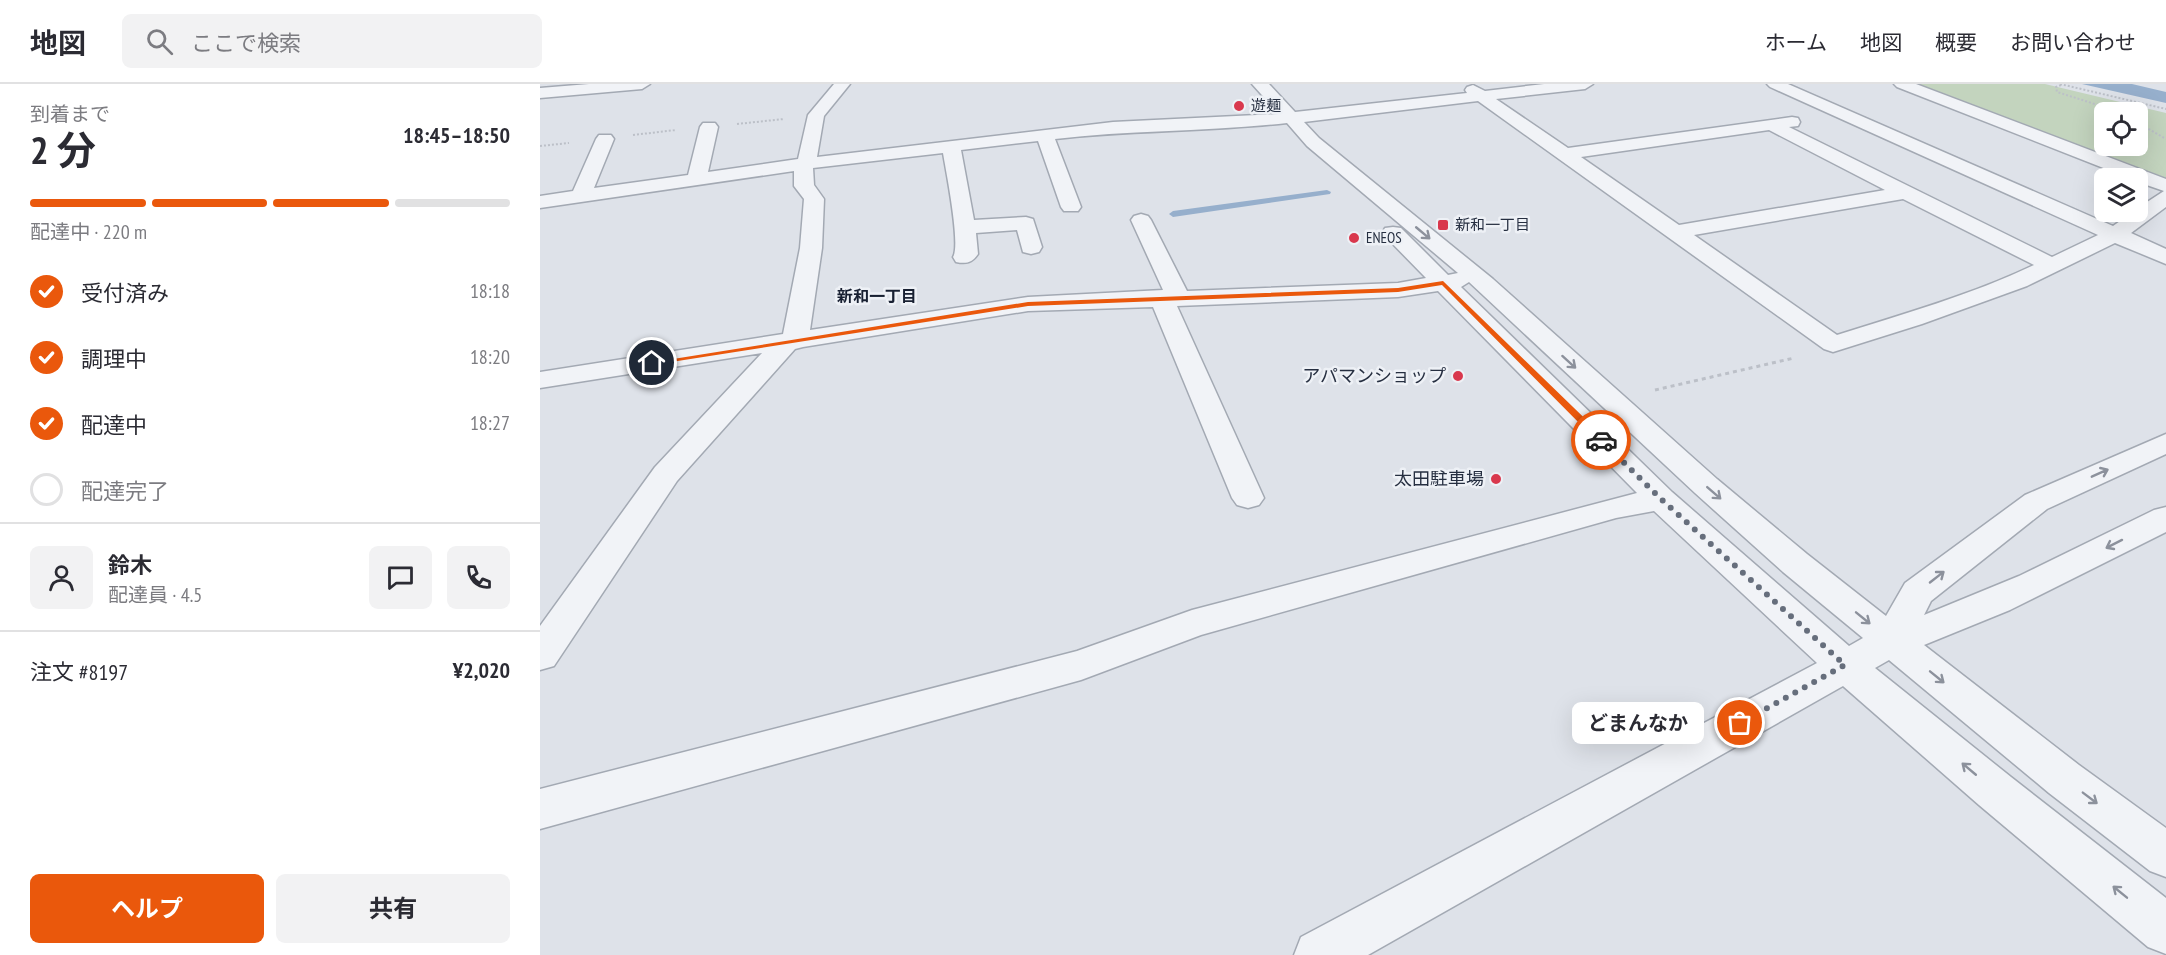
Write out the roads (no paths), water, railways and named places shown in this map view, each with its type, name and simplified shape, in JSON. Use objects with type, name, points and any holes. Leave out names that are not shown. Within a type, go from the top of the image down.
[{"type":"street","points":[[540,94],[642,84]]},
{"type":"street","points":[[540,655],[666,474],[791,341],[811,248],[814,199],[804,186],[805,164],[816,115],[842,84]]},
{"type":"street","points":[[1260,84],[1313,142],[1331,168],[1443,283],[1661,499],[1845,665],[2018,810],[2166,929]]},
{"type":"street","points":[[1465,84],[1833,344],[1968,300],[2054,266],[2116,234],[2166,197]]},
{"type":"street","points":[[540,202],[805,164],[1113,127],[1291,118],[1585,84]]},
{"type":"street","points":[[1775,84],[2166,257]]},
{"type":"street","points":[[1902,84],[2166,186]]},
{"type":"street","points":[[1385,91],[1402,105]]},
{"type":"street","points":[[1565,154],[1844,115]]},
{"type":"street","points":[[1771,125],[2054,266]]},
{"type":"street","points":[[697,179],[709,127]]},
{"type":"street","points":[[1045,135],[1071,207]]},
{"type":"street","points":[[581,196],[605,139]]},
{"type":"street","points":[[1313,142],[1476,277],[1706,486],[1891,641],[2064,779],[2166,855]]},
{"type":"street","points":[[951,146],[965,227],[967,254],[964,257]]},
{"type":"street","points":[[1675,232],[1906,192]]},
{"type":"street","points":[[1141,220],[1248,498]]},
{"type":"street","points":[[965,227],[1026,223],[1031,247]]},
{"type":"street","points":[[540,380],[1028,304],[1398,290],[1476,277]]},
{"type":"street","points":[[1891,641],[1918,592],[2036,502],[2166,444]]},
{"type":"street","points":[[540,809],[1080,665],[1192,624],[1616,508],[1661,499]]},
{"type":"street","points":[[1319,955],[1891,641],[1945,624],[2087,558],[2166,518]]},
{"type":"water","points":[[2082,84],[2132,84],[2166,92],[2166,103]]},
{"type":"waterway","points":[[1173,214],[1327,192]]},
{"type":"place","name":"遊麺","points":[[1239,106]]},
{"type":"place","name":"新和一丁目","points":[[1443,225]]},
{"type":"place","name":"ENEOS","points":[[1354,238]]},
{"type":"place","name":"アパマンショップ","points":[[1458,376]]},
{"type":"place","name":"太田駐車場","points":[[1496,479]]},
{"type":"place","name":"どまんなか","points":[[1740,723]]},
{"type":"district","name":"新和一丁目","points":[[877,296]]}]
